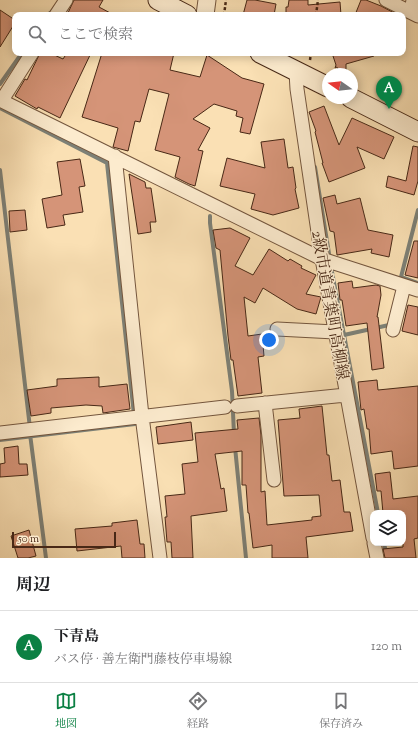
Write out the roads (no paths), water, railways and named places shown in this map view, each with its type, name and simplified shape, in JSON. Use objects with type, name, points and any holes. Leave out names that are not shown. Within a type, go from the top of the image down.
[{"type":"main road","points":[[158,0],[181,12]]},
{"type":"main road","points":[[269,56],[303,67],[322,82]]},
{"type":"main road","points":[[358,102],[418,132]]},
{"type":"street","points":[[58,12],[66,0]]},
{"type":"street","points":[[205,12],[207,0]]},
{"type":"street","points":[[386,0],[414,9]]},
{"type":"street","points":[[30,56],[1,100],[322,259],[418,290]]},
{"type":"street","name":"2級市道青葉町高柳線","points":[[303,67],[297,89],[322,259],[370,522]]},
{"type":"street","points":[[115,156],[142,416],[160,558]]},
{"type":"street","points":[[393,330],[404,286]]},
{"type":"street","points":[[276,329],[335,332]]},
{"type":"street","points":[[0,433],[231,406],[346,395]]},
{"type":"street","points":[[265,403],[274,480]]},
{"type":"street","points":[[375,546],[377,558]]},
{"type":"waterway","points":[[0,84],[20,56]]},
{"type":"waterway","points":[[0,108],[107,163],[135,424],[0,440]]},
{"type":"waterway","points":[[315,167],[332,272],[377,510]]},
{"type":"waterway","points":[[0,170],[30,428]]},
{"type":"waterway","points":[[400,281],[418,210]]},
{"type":"waterway","points":[[210,216],[232,391],[234,434]]},
{"type":"waterway","points":[[401,277],[418,283]]},
{"type":"waterway","points":[[344,335],[389,325],[390,323]]},
{"type":"waterway","points":[[30,434],[46,558]]},
{"type":"waterway","points":[[235,447],[246,558]]},
{"type":"waterway","points":[[385,546],[387,558]]},
{"type":"place","name":"下青島","points":[[389,109]]}]
